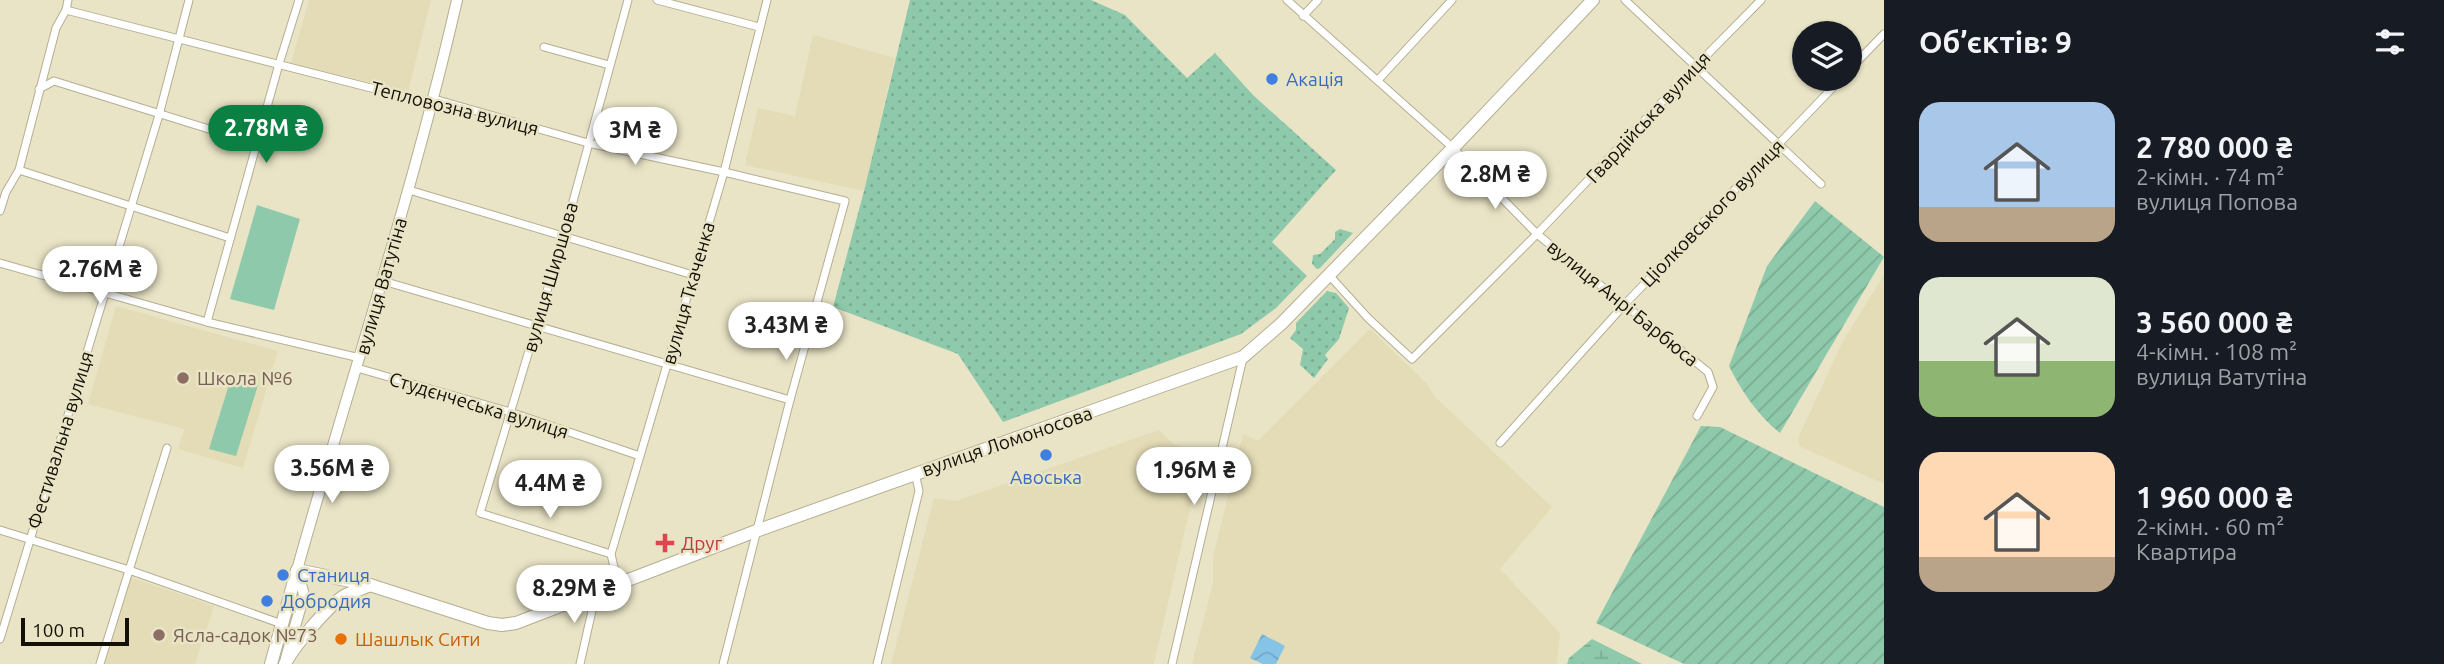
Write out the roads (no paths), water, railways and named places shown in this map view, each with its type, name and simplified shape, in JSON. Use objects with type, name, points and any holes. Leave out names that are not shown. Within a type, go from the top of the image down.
[{"type":"main road","name":"вулиця Ломоносова","points":[[297,570],[370,585],[468,617],[502,625],[531,618],[756,531],[1243,357],[1281,324],[1593,0]]},
{"type":"main road","name":"вулиця Ватутіна","points":[[271,664],[297,570]]},
{"type":"main road","points":[[285,662],[310,629],[337,602],[370,585]]},
{"type":"street","points":[[0,211],[6,191],[19,170],[56,28],[66,10],[68,0]]},
{"type":"street","name":"Фестивальна вулиця","points":[[0,639],[159,115],[189,0]]},
{"type":"street","points":[[207,322],[299,0]]},
{"type":"street","name":"вулиця Ватутіна","points":[[285,662],[304,595],[297,570],[409,190],[457,0]]},
{"type":"street","name":"вулиця Ширшова","points":[[611,554],[480,513],[563,238],[628,0]]},
{"type":"street","points":[[657,0],[760,27]]},
{"type":"street","name":"вулиця Ткаченка","points":[[618,585],[611,554],[724,172],[767,0]]},
{"type":"street","name":"вулиця Анрі Барбюса","points":[[1287,0],[1453,148],[1537,234],[1708,372],[1713,387],[1698,416]]},
{"type":"street","points":[[1303,16],[1318,0]]},
{"type":"street","points":[[1378,80],[1452,0]]},
{"type":"street","points":[[1625,0],[1821,184]]},
{"type":"street","name":"Гвардійська вулиця","points":[[1328,274],[1368,318],[1412,359],[1537,234],[1761,0]]},
{"type":"street","name":"Тепловозна вулиця","points":[[66,10],[422,101],[434,99],[588,143],[845,201],[790,400]]},
{"type":"street","points":[[1862,57],[1884,34]]},
{"type":"street","points":[[544,47],[609,65]]},
{"type":"street","points":[[39,89],[54,81],[257,144]]},
{"type":"street","name":"Ціолковського вулиця","points":[[1500,443],[1625,304],[1829,91]]},
{"type":"street","points":[[19,170],[230,238]]},
{"type":"street","points":[[409,190],[693,275]]},
{"type":"street","name":"Студєнчеська вулиця","points":[[0,263],[358,363],[640,456]]},
{"type":"street","points":[[383,281],[790,400],[723,664]]},
{"type":"street","points":[[1172,664],[1243,357]]},
{"type":"street","points":[[100,664],[167,448]]},
{"type":"street","points":[[877,664],[919,491],[915,473]]},
{"type":"street","points":[[0,530],[129,570],[282,624]]},
{"type":"street","points":[[580,664],[596,593]]},
{"type":"water","points":[[1262,634],[1285,646],[1276,664],[1263,664],[1250,658]]},
{"type":"place","name":"Акація","points":[[1272,79]]},
{"type":"place","name":"Школа №6","points":[[183,378]]},
{"type":"place","name":"Авоська","points":[[1046,455]]},
{"type":"place","name":"Друг","points":[[665,543]]},
{"type":"place","name":"Станиця","points":[[283,575]]},
{"type":"place","name":"Добродия","points":[[267,601]]},
{"type":"place","name":"Ясла-садок №73","points":[[159,635]]},
{"type":"place","name":"Шашлык Сити","points":[[341,639]]}]
